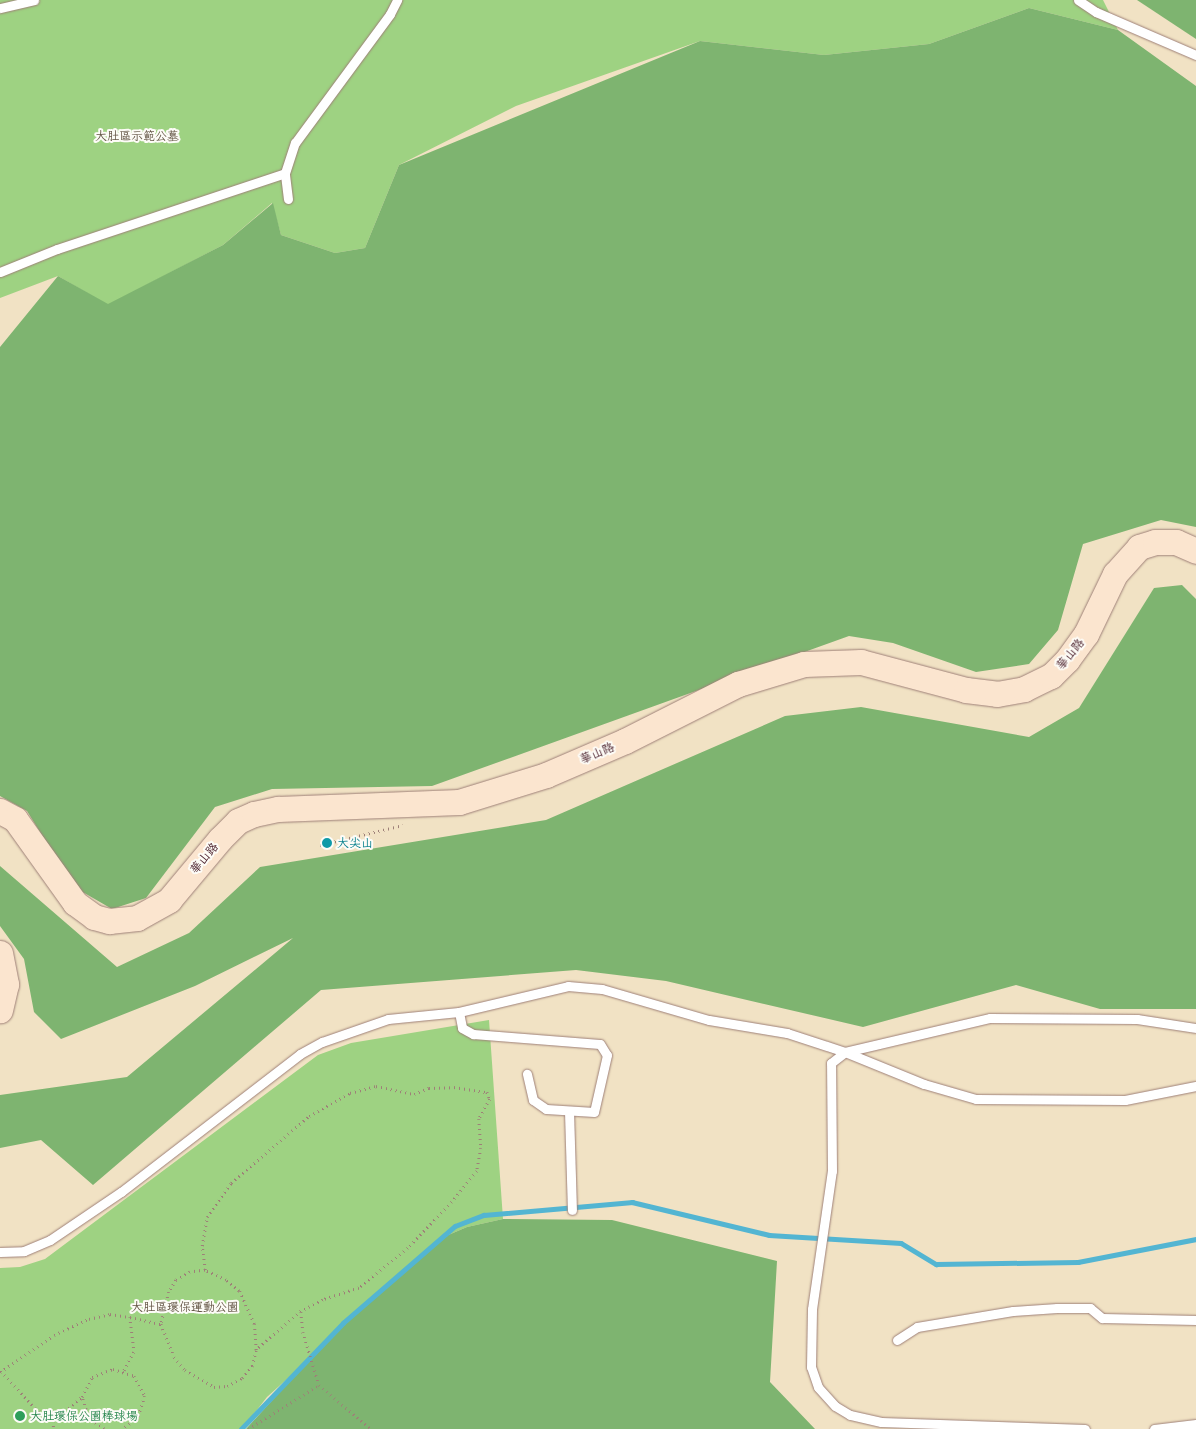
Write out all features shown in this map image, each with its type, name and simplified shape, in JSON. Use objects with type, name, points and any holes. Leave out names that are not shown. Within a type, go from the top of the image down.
[{"type":"street","name":"華山路","points":[[0,811],[15,819],[75,903],[94,917],[109,921],[137,918],[169,900],[220,839],[238,821],[254,814],[278,809],[459,802],[546,775],[625,741],[738,684],[804,664],[861,662],[966,690],[997,694],[1024,689],[1051,676],[1067,660],[1086,634],[1115,574],[1139,547],[1155,542],[1176,542],[1196,551]]},
{"type":"street","points":[[0,953],[6,984],[0,1010]]},
{"type":"lane","points":[[0,8],[34,0]]},
{"type":"lane","points":[[288,199],[286,173],[295,143],[390,14],[397,0]]},
{"type":"lane","points":[[1078,0],[1096,12],[1196,55]]},
{"type":"lane","points":[[0,272],[58,249],[286,173]]},
{"type":"lane","points":[[0,1252],[24,1252],[50,1240],[121,1192],[300,1054],[322,1042],[388,1019],[459,1012],[550,989],[594,988],[709,1020],[787,1033],[845,1052],[924,1084],[976,1099],[1125,1100],[1196,1086]]},
{"type":"lane","points":[[459,1012],[462,1028],[473,1034],[600,1044],[607,1055],[594,1112],[546,1109],[533,1100],[527,1074]]},
{"type":"lane","points":[[1084,1429],[881,1422],[850,1415],[834,1406],[818,1387],[811,1367],[812,1309],[832,1171],[831,1064],[845,1052],[990,1018],[1137,1019],[1196,1028]]},
{"type":"lane","points":[[569,1110],[572,1210]]},
{"type":"lane","points":[[898,1340],[918,1327],[1013,1311],[1057,1308],[1090,1308],[1102,1318],[1196,1320]]},
{"type":"lane","points":[[1154,1429],[1196,1424]]},
{"type":"path","points":[[320,845],[412,823]]},
{"type":"path","points":[[205,1270],[202,1246],[207,1217],[231,1183],[309,1116],[350,1093],[376,1086],[414,1094],[429,1088],[454,1087],[486,1092],[490,1099],[479,1119],[480,1160],[471,1180],[408,1248],[359,1288],[323,1300],[301,1312],[256,1350]]},
{"type":"path","points":[[205,1270],[226,1280],[240,1291],[254,1324],[256,1350],[252,1366],[242,1378],[227,1386],[214,1387],[185,1370],[174,1357],[161,1324],[169,1292],[176,1280],[190,1272],[205,1270]]},
{"type":"path","points":[[301,1312],[303,1332],[319,1385],[372,1429]]},
{"type":"path","points":[[54,1429],[53,1421],[35,1408],[0,1371],[54,1335],[89,1319],[110,1314],[130,1316],[161,1324]]},
{"type":"path","points":[[124,1371],[134,1352],[130,1316]]},
{"type":"path","points":[[53,1421],[82,1397],[88,1382],[102,1371],[124,1371],[141,1386],[144,1396],[138,1418],[123,1429]]},
{"type":"path","points":[[248,1429],[319,1385]]},
{"type":"path","points":[[82,1397],[88,1419],[104,1429]]},
{"type":"green space","name":"大肚區示範公墓","points":[[0,0],[1103,0],[1118,30],[1029,8],[929,44],[824,55],[700,41],[516,106],[399,165],[365,248],[335,253],[281,235],[272,203],[223,245],[108,305],[58,276],[0,298]]},
{"type":"green space","points":[[1137,0],[1196,0],[1196,39],[1140,2]]},
{"type":"green space","points":[[1029,8],[1118,30],[1196,86],[1196,527],[1161,520],[1083,544],[1058,630],[1029,664],[976,672],[893,643],[849,636],[432,786],[272,789],[215,807],[146,898],[112,909],[74,887],[27,811],[0,796],[0,347],[58,276],[108,304],[223,245],[273,203],[281,235],[335,253],[365,248],[399,165],[700,41],[824,55],[929,44]]},
{"type":"green space","points":[[1182,585],[1196,599],[1196,1009],[1100,1009],[1016,985],[863,1027],[666,981],[576,970],[321,990],[93,1185],[41,1140],[0,1148],[0,1095],[127,1077],[293,938],[195,986],[61,1039],[34,1012],[24,959],[0,926],[0,866],[117,967],[189,933],[260,867],[546,820],[785,716],[861,707],[1029,737],[1079,708],[1154,588]]},
{"type":"green space","name":"大肚區環保運動公園","points":[[489,1020],[503,1219],[467,1227],[446,1236],[267,1397],[242,1429],[0,1429],[0,1268],[20,1267],[45,1259],[318,1055],[351,1043]]},
{"type":"green space","points":[[503,1219],[612,1220],[777,1261],[770,1382],[815,1429],[246,1429],[332,1335],[446,1236],[467,1227]]},
{"type":"waterway","points":[[241,1429],[343,1323],[455,1226],[484,1215],[632,1202],[769,1235],[901,1243],[936,1264],[1078,1262],[1196,1239]]},
{"type":"place","name":"大尖山","points":[[327,843]]},
{"type":"place","name":"大肚環保公園棒球場","points":[[20,1416]]}]
